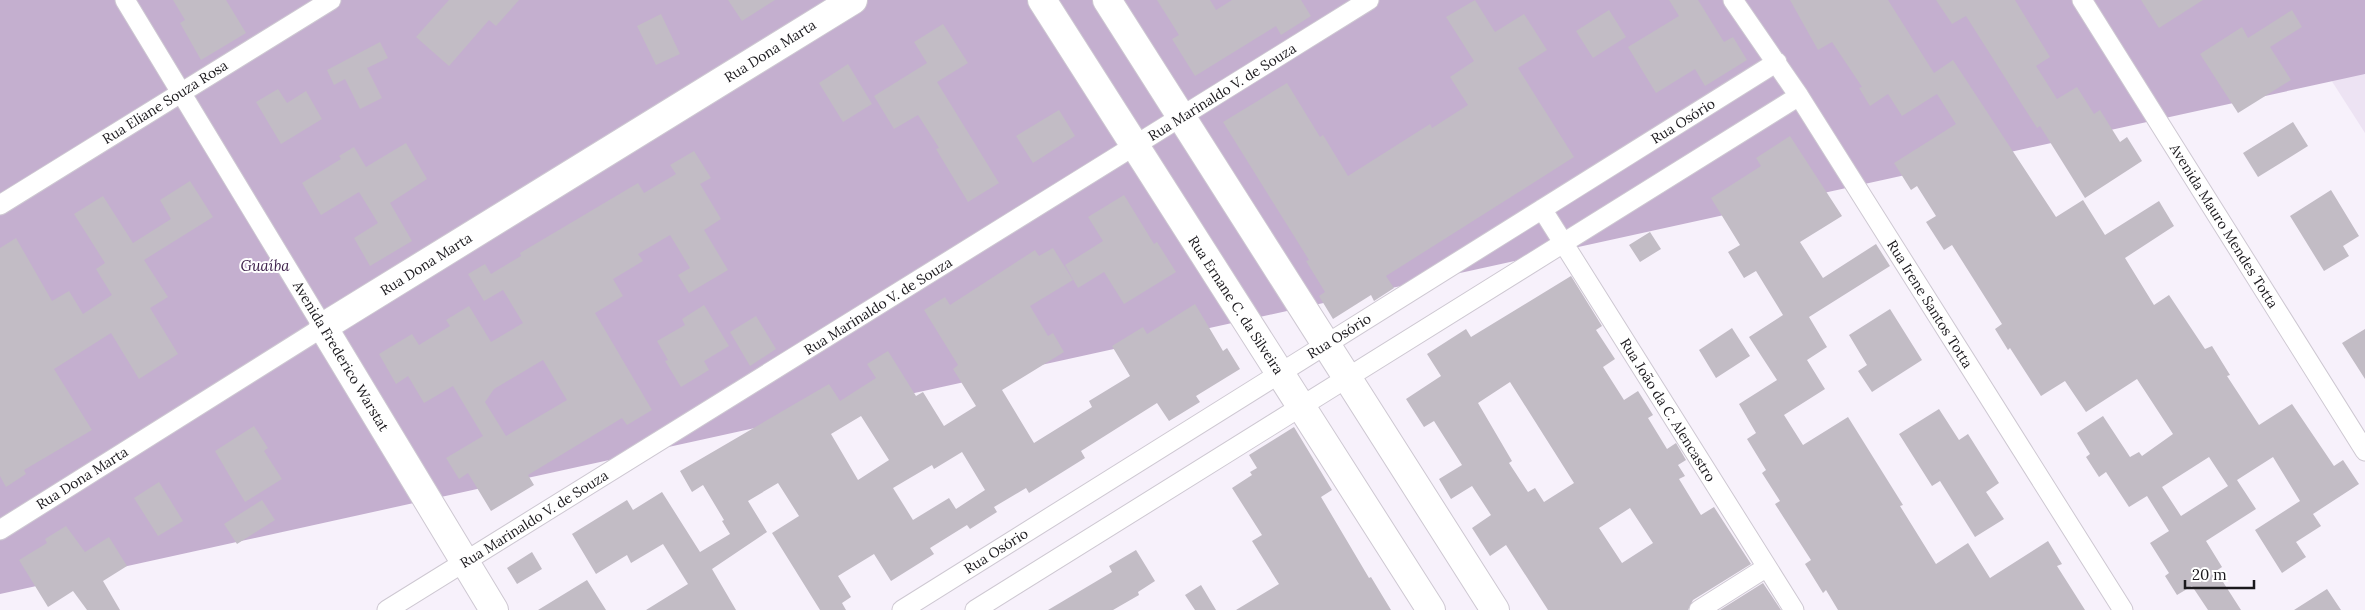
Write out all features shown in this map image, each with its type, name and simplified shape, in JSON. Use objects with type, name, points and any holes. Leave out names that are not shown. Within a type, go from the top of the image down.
[{"type":"street","name":"Avenida Frederico Warstat","points":[[126,0],[494,610]]},
{"type":"street","name":"Rua Eliane Souza Rosa","points":[[0,205],[331,0]]},
{"type":"street","name":"Rua Dona Marta","points":[[0,530],[323,327],[853,0]]},
{"type":"street","name":"Rua Ernane C. da Silveira","points":[[1042,0],[1431,610]]},
{"type":"street","points":[[1108,0],[1493,609]]},
{"type":"street","name":"Rua Marinaldo V. de Souza","points":[[387,610],[1369,0]]},
{"type":"street","name":"Rua Irene Santos Totta","points":[[1733,0],[1800,96],[2123,610]]},
{"type":"street","name":"Avenida Mauro Mendes Totta","points":[[2082,0],[2365,452]]},
{"type":"street","name":"Rua Osório","points":[[902,610],[1777,62]]},
{"type":"street","points":[[975,610],[1800,96]]},
{"type":"street","name":"Rua João da C. Alencastro","points":[[1542,209],[1794,610]]},
{"type":"street","points":[[1699,610],[1767,567]]},
{"type":"shaded area","points":[[2280,0],[2365,0],[2365,133]]},
{"type":"water","name":"Guaíba","points":[[0,0],[2365,0],[2365,74],[0,594]]},
{"type":"building","points":[[173,0],[226,0],[246,33],[201,60],[180,23],[185,20]]},
{"type":"building","points":[[449,0],[519,0],[496,26],[489,20],[449,66],[416,37]]},
{"type":"building","points":[[728,0],[775,0],[742,21]]},
{"type":"building","points":[[1157,0],[1210,0],[1216,10],[1232,0],[1301,0],[1311,16],[1281,35],[1276,26],[1195,76],[1172,39],[1179,35]]},
{"type":"building","points":[[1475,0],[1495,32],[1524,14],[1547,50],[1518,68],[1574,157],[1386,276],[1394,288],[1374,301],[1371,295],[1333,319],[1319,296],[1325,292],[1306,261],[1309,260],[1223,122],[1287,83],[1320,137],[1323,135],[1348,176],[1430,124],[1432,128],[1468,105],[1450,77],[1474,61],[1446,17]]},
{"type":"building","points":[[1669,0],[1698,0],[1724,42],[1733,37],[1747,60],[1705,86],[1695,69],[1656,93],[1628,47],[1679,16]]},
{"type":"building","points":[[1790,0],[1888,0],[1934,73],[1953,60],[2056,217],[2083,200],[2105,235],[2159,201],[2174,226],[2125,258],[2154,305],[2169,295],[2205,349],[2212,346],[2230,375],[2227,376],[2259,425],[2292,404],[2334,466],[2343,460],[2359,484],[2313,514],[2321,526],[2296,542],[2306,557],[2282,573],[2255,530],[2300,501],[2273,457],[2237,480],[2256,509],[2206,541],[2222,567],[2216,571],[2241,610],[2208,610],[2192,586],[2177,595],[2165,576],[2169,573],[2150,543],[2169,531],[2147,496],[2129,507],[2106,472],[2099,477],[2086,457],[2090,454],[2077,433],[2103,416],[2130,457],[2139,452],[2142,456],[2173,434],[2137,379],[2086,412],[2065,381],[2041,396],[2010,348],[2008,350],[1995,329],[2002,324],[1952,245],[1944,250],[1926,222],[1936,216],[1917,186],[1911,190],[1894,163],[1956,124],[1937,94],[1902,116],[1888,94],[1870,106],[1859,88],[1862,87],[1832,42],[1818,50]],"holes":[[[2209,457],[2228,486],[2181,516],[2162,487]]]},
{"type":"building","points":[[1936,0],[2015,0],[2050,57],[2036,66],[2057,99],[2077,87],[2094,114],[2100,110],[2120,142],[2127,137],[2142,161],[2085,198],[2040,126],[2037,128],[1966,16],[1952,24]]},
{"type":"building","points":[[2141,0],[2203,0],[2159,28]]},
{"type":"building","points":[[1609,10],[1626,37],[1593,58],[1576,31]]},
{"type":"building","points":[[2292,10],[2302,27],[2270,47],[2291,80],[2238,113],[2200,54],[2242,27],[2248,38]]},
{"type":"building","points":[[661,14],[680,54],[656,65],[637,26]]},
{"type":"building","points":[[943,24],[968,63],[937,82],[999,183],[968,202],[936,149],[939,148],[918,115],[894,129],[874,96],[927,63],[914,42]]},
{"type":"building","points":[[380,42],[388,58],[367,68],[382,98],[360,109],[345,79],[334,85],[327,70]]},
{"type":"building","points":[[848,64],[872,104],[843,122],[819,83]]},
{"type":"building","points":[[278,89],[287,103],[306,91],[322,119],[281,144],[256,102]]},
{"type":"building","points":[[1059,110],[1075,136],[1033,163],[1016,136]]},
{"type":"building","points":[[2293,122],[2308,146],[2258,177],[2243,153]]},
{"type":"building","points":[[1790,136],[1842,216],[1800,242],[1823,278],[1876,244],[1890,266],[1809,317],[1827,347],[1807,360],[1825,389],[1784,415],[1803,445],[1848,417],[1903,505],[1900,506],[1936,564],[1968,543],[1990,578],[2048,541],[2062,564],[2057,566],[2085,610],[1838,610],[1826,590],[1823,593],[1805,564],[1811,560],[1775,504],[1780,501],[1762,473],[1766,470],[1747,439],[1756,433],[1739,404],[1777,380],[1749,337],[1783,315],[1756,271],[1744,278],[1728,252],[1740,245],[1711,198],[1761,166],[1756,158]]},
{"type":"building","points":[[406,143],[427,179],[390,203],[412,241],[370,266],[354,238],[378,223],[359,192],[321,215],[302,183],[341,159],[339,156],[354,147],[366,167]]},
{"type":"building","points":[[694,151],[711,178],[700,184],[721,219],[704,230],[728,270],[689,293],[678,275],[690,268],[670,235],[638,254],[643,261],[613,279],[623,296],[595,313],[652,410],[627,425],[622,418],[528,475],[534,485],[491,511],[468,473],[459,479],[446,458],[483,436],[453,386],[424,403],[408,376],[396,384],[379,354],[412,334],[419,345],[450,326],[446,320],[469,306],[491,342],[523,323],[503,290],[484,301],[468,274],[485,264],[491,274],[521,256],[520,253],[638,183],[644,193],[676,174],[670,165]],"holes":[[[543,360],[567,400],[506,436],[485,402],[494,389]]]},
{"type":"building","points":[[190,181],[213,217],[144,260],[168,297],[150,308],[178,354],[139,379],[111,333],[54,369],[92,430],[24,470],[26,474],[6,487],[0,476],[0,248],[16,238],[52,301],[69,291],[83,314],[112,295],[96,269],[105,263],[74,214],[103,196],[133,243],[171,219],[160,200]]},
{"type":"building","points":[[2331,190],[2359,236],[2343,246],[2349,256],[2324,271],[2290,216]]},
{"type":"building","points":[[1124,195],[1154,244],[1157,242],[1176,272],[1124,304],[1104,272],[1078,288],[1065,265],[1103,241],[1088,217]]},
{"type":"building","points":[[1650,232],[1661,249],[1640,262],[1629,245]]},
{"type":"building","points":[[1053,248],[1073,280],[1030,306],[1048,336],[1053,333],[1064,352],[1002,390],[1034,443],[1092,407],[1089,401],[1130,376],[1112,346],[1143,327],[1147,334],[1195,304],[1223,351],[1227,348],[1240,369],[1196,396],[1200,402],[1169,421],[1157,403],[1081,451],[1085,458],[1029,493],[1026,488],[994,507],[997,512],[970,529],[967,525],[930,548],[934,554],[891,581],[874,554],[838,576],[851,597],[842,603],[846,610],[820,610],[772,533],[799,516],[778,483],[748,501],[767,532],[712,569],[736,610],[646,610],[688,584],[663,544],[631,563],[627,555],[596,574],[572,534],[627,500],[633,510],[662,492],[700,552],[730,534],[722,521],[724,520],[703,485],[692,492],[680,471],[829,384],[840,401],[876,378],[867,364],[888,351],[916,396],[923,392],[944,426],[976,406],[953,369],[958,365],[924,310],[945,297],[950,305],[1035,250],[1039,256]],"holes":[[[861,416],[889,460],[858,480],[831,434]],[[962,452],[985,490],[956,509],[949,498],[913,520],[893,488],[932,465],[934,469]]]},
{"type":"building","points":[[1571,276],[1602,326],[1596,330],[1615,359],[1603,367],[1624,400],[1638,391],[1653,415],[1648,418],[1667,449],[1676,443],[1686,460],[1678,465],[1685,476],[1679,479],[1701,515],[1714,507],[1751,564],[1693,600],[1688,610],[1548,610],[1506,545],[1490,556],[1472,528],[1491,515],[1472,486],[1451,499],[1439,479],[1462,465],[1434,421],[1424,427],[1406,399],[1441,376],[1427,354],[1466,329],[1471,337]],"holes":[[[1510,382],[1574,483],[1544,502],[1535,488],[1528,492],[1509,463],[1512,461],[1478,403]],[[1630,508],[1653,543],[1622,563],[1599,528]]]},
{"type":"building","points":[[704,305],[729,346],[704,361],[709,370],[681,387],[665,361],[668,360],[657,341],[685,325],[682,319]]},
{"type":"building","points":[[1890,309],[1922,360],[1872,392],[1858,371],[1867,365],[1849,335]]},
{"type":"building","points":[[756,316],[776,349],[750,366],[730,332]]},
{"type":"building","points":[[1732,328],[1750,356],[1716,378],[1699,350]]},
{"type":"building","points":[[2365,329],[2365,379],[2342,343]]},
{"type":"building","points":[[1939,409],[1959,440],[1968,434],[1999,483],[1986,492],[2004,519],[1975,537],[1940,481],[1932,486],[1899,434]]},
{"type":"building","points":[[254,426],[268,448],[264,451],[282,479],[245,502],[215,451]]},
{"type":"building","points":[[1294,427],[1332,490],[1321,497],[1369,578],[1371,577],[1391,610],[1236,610],[1279,584],[1252,541],[1262,535],[1232,488],[1252,475],[1250,472],[1257,468],[1249,455]]},
{"type":"building","points":[[159,482],[183,521],[158,536],[134,498]]},
{"type":"building","points":[[262,500],[275,520],[237,544],[224,524]]},
{"type":"building","points":[[66,526],[85,552],[109,537],[127,566],[103,581],[120,610],[87,610],[73,591],[48,607],[19,560],[47,543],[45,539]]},
{"type":"building","points":[[1136,550],[1155,581],[1138,592],[1139,595],[1113,610],[1048,610],[1112,572],[1109,566]]},
{"type":"building","points":[[532,552],[542,569],[517,584],[507,568]]},
{"type":"building","points":[[587,580],[606,610],[538,610]]},
{"type":"building","points":[[1763,583],[1781,610],[1720,610]]},
{"type":"building","points":[[1201,585],[1216,610],[1195,610],[1185,595]]},
{"type":"building","points":[[2327,589],[2341,610],[2294,610]]}]
